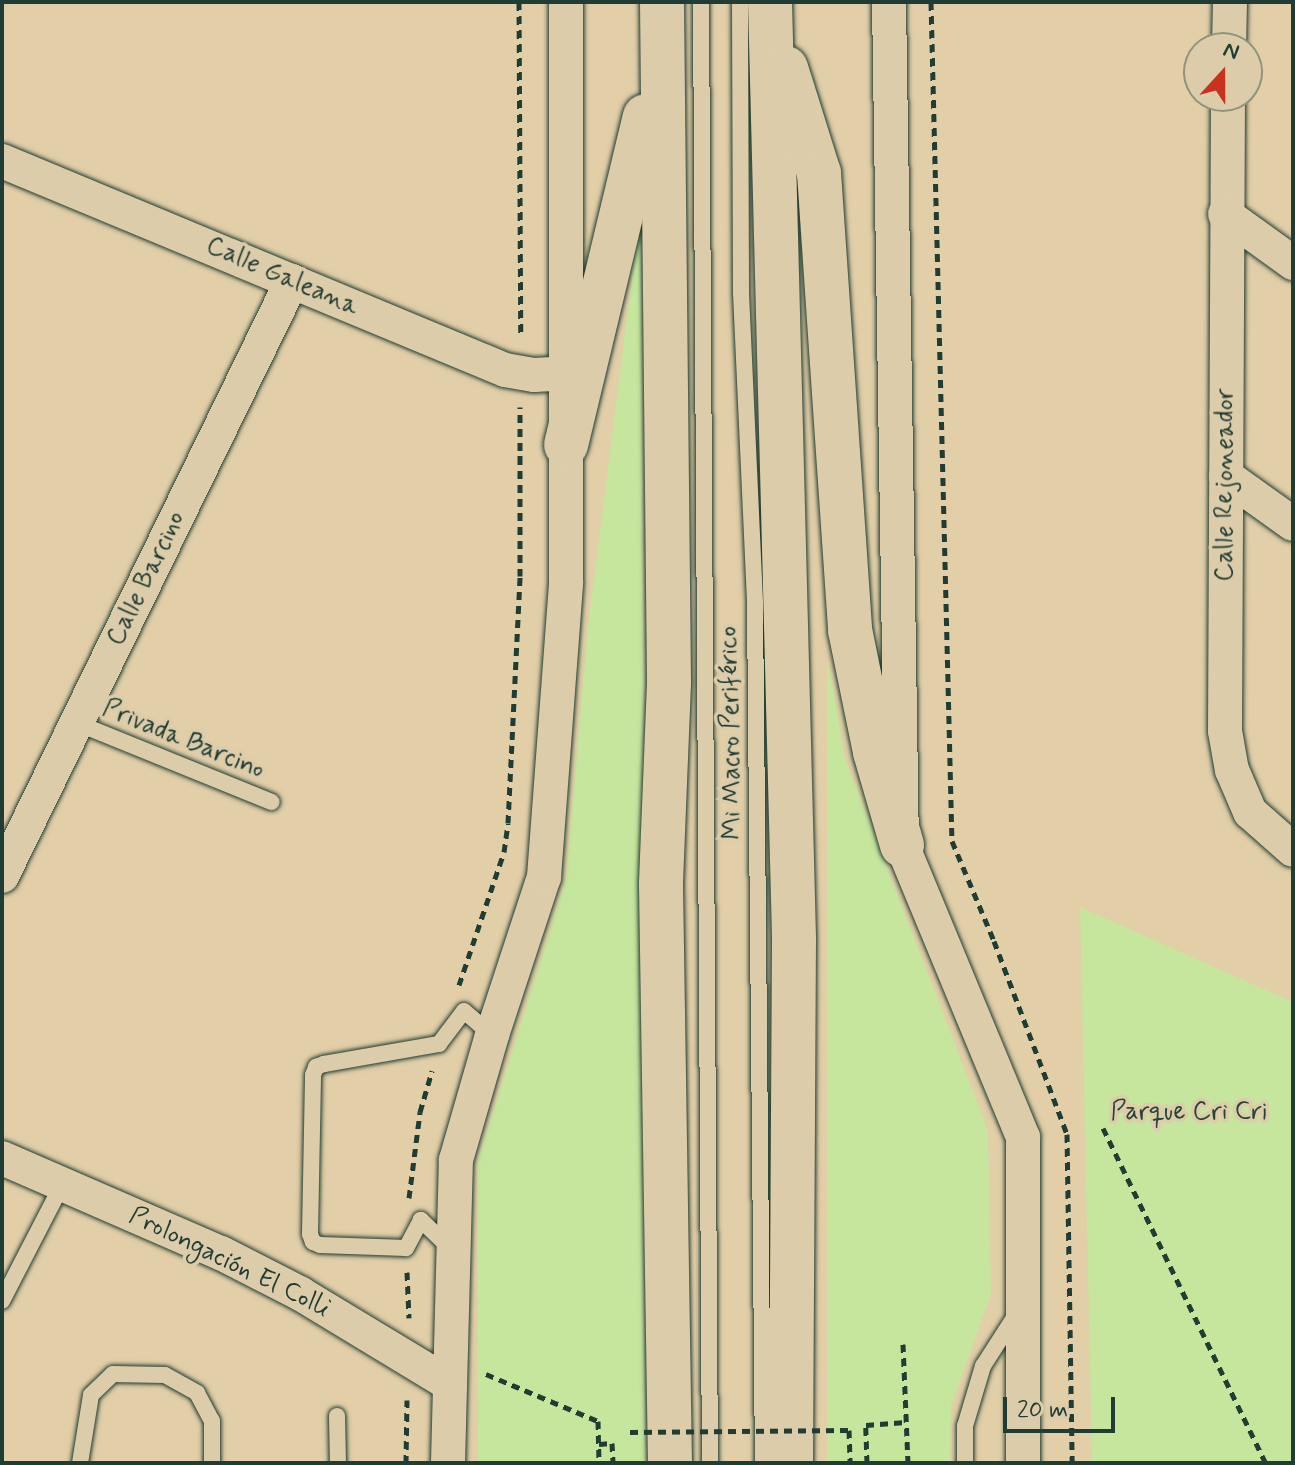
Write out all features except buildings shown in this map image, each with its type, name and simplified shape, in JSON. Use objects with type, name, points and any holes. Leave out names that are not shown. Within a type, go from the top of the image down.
[{"type":"highway","points":[[760,7],[819,173],[850,630],[875,752],[902,845]]},
{"type":"highway","points":[[760,7],[794,940],[791,1463]]},
{"type":"highway","points":[[566,445],[662,23]]},
{"type":"highway","points":[[662,23],[669,683],[661,885],[670,1463]]},
{"type":"street","points":[[452,1454],[431,1366],[453,1252],[456,1160],[492,1035],[544,877],[566,584],[566,2]]},
{"type":"street","points":[[889,2],[902,845],[1023,1137],[1023,1463]]},
{"type":"street","points":[[1229,32],[1230,2]]},
{"type":"street","name":"Calle Rejoneador","points":[[1228,112],[1225,731],[1232,770],[1250,812],[1293,850]]},
{"type":"street","name":"Calle Galeana","points":[[2,161],[520,373],[567,373]]},
{"type":"street","points":[[1225,214],[1293,263]]},
{"type":"street","name":"Calle Barcino","points":[[2,876],[292,281]]},
{"type":"street","points":[[1226,476],[1293,524]]},
{"type":"street","name":"Prolongación El Colli","points":[[2,1158],[221,1253],[431,1366]]},
{"type":"lane","name":"Mi Macro Periférico","points":[[701,2],[710,1463]]},
{"type":"lane","name":"Mi Macro Periférico","points":[[760,7],[741,293],[755,604],[763,1463]]},
{"type":"lane","name":"Privada Barcino","points":[[77,723],[272,802]]},
{"type":"lane","points":[[453,1252],[421,1220],[406,1248],[320,1245],[313,1242],[310,1234],[313,1075],[316,1067],[324,1064],[439,1044],[464,1011],[492,1035]]},
{"type":"lane","points":[[2,1301],[62,1185]]},
{"type":"lane","points":[[965,1463],[965,1426],[983,1366],[1022,1305]]},
{"type":"lane","points":[[80,1463],[91,1395],[113,1374],[165,1375],[197,1393],[212,1421],[212,1463]]},
{"type":"lane","points":[[337,1416],[338,1463]]},
{"type":"path","points":[[406,1463],[431,1366],[406,1248],[420,1112],[439,1044],[492,889],[508,823],[520,576],[523,291],[519,2]]},
{"type":"path","points":[[931,2],[952,841],[994,941],[1067,1134],[1072,1463]]},
{"type":"path","points":[[1103,1128],[1266,1463]]},
{"type":"path","points":[[417,1305],[431,1366]]},
{"type":"path","points":[[903,1344],[908,1463]]},
{"type":"path","points":[[431,1366],[598,1421],[599,1463]]},
{"type":"path","points":[[867,1463],[866,1425],[906,1422]]},
{"type":"path","points":[[630,1432],[849,1430],[850,1463]]},
{"type":"path","points":[[599,1444],[612,1443],[613,1463]]},
{"type":"green space","points":[[642,199],[645,1463],[478,1463],[477,1163],[566,879],[588,625]]},
{"type":"green space","points":[[827,654],[845,758],[988,1130],[991,1294],[951,1406],[950,1463],[827,1463]]},
{"type":"green space","name":"Parque Cri Cri","points":[[1080,907],[1293,1002],[1293,1463],[1092,1463]]}]
